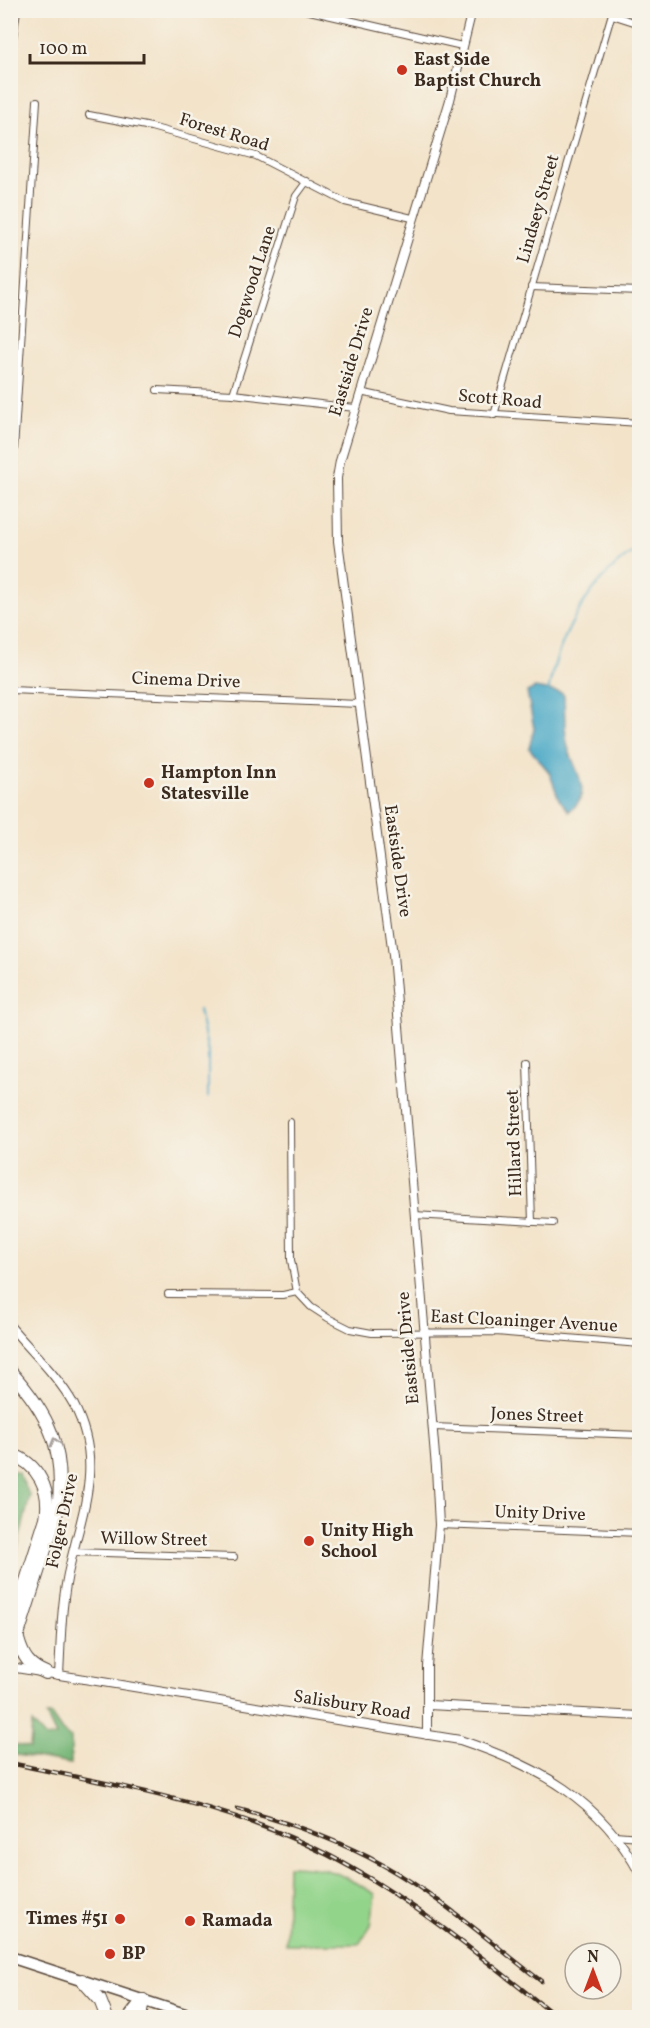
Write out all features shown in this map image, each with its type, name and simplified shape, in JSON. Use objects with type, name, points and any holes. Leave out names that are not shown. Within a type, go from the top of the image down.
[{"type":"highway","points":[[10,38],[14,10]]},
{"type":"highway","points":[[10,1371],[44,1414],[54,1436],[60,1460],[61,1485],[58,1509],[14,1635],[22,1654],[33,1667],[46,1673]]},
{"type":"highway","points":[[10,1454],[19,1457],[33,1467],[43,1482],[48,1500],[46,1518],[14,1635],[10,1660]]},
{"type":"highway","points":[[10,1957],[197,2018]]},
{"type":"highway","points":[[82,1980],[100,2000],[107,2018]]},
{"type":"highway","points":[[129,2018],[143,2000]]},
{"type":"highway","points":[[140,2018],[143,2000]]},
{"type":"street","points":[[305,10],[462,46]]},
{"type":"street","name":"Eastside Drive","points":[[427,1735],[431,1601],[439,1525],[433,1427],[393,955],[338,541],[336,510],[340,461],[412,218],[450,100],[472,10]]},
{"type":"street","points":[[612,13],[639,24]]},
{"type":"street","name":"Lindsey Street","points":[[494,415],[612,13]]},
{"type":"street","points":[[10,510],[37,101]]},
{"type":"street","name":"Forest Road","points":[[89,115],[151,127],[255,156],[307,181],[327,194],[360,207],[412,218]]},
{"type":"street","name":"Dogwood Lane","points":[[233,394],[296,196],[307,181]]},
{"type":"street","points":[[531,287],[639,291]]},
{"type":"street","points":[[157,390],[233,394],[356,408]]},
{"type":"street","name":"Scott Road","points":[[360,392],[448,411],[639,423]]},
{"type":"street","name":"Cinema Drive","points":[[10,690],[359,704]]},
{"type":"street","name":"Hillard Street","points":[[527,1062],[532,1222]]},
{"type":"street","points":[[168,1294],[283,1295],[297,1292],[291,1260],[290,1122]]},
{"type":"street","points":[[414,1215],[554,1223]]},
{"type":"street","name":"East Cloaninger Avenue","points":[[297,1292],[311,1307],[350,1329],[372,1333],[496,1332],[639,1344]]},
{"type":"street","name":"Folger Drive","points":[[10,1326],[74,1405],[90,1465],[90,1485],[73,1552],[63,1611],[59,1675]]},
{"type":"street","name":"Jones Street","points":[[433,1427],[639,1435]]},
{"type":"street","name":"Unity Drive","points":[[439,1525],[639,1533]]},
{"type":"street","name":"Willow Street","points":[[73,1552],[234,1557]]},
{"type":"street","name":"Salisbury Road","points":[[10,1667],[460,1740],[529,1766],[567,1791],[615,1835],[639,1874]]},
{"type":"street","points":[[428,1705],[639,1716]]},
{"type":"street","points":[[615,1835],[639,1837]]},
{"type":"green space","points":[[11,1470],[18,1472],[30,1496],[11,1574]]},
{"type":"green space","points":[[46,1715],[51,1715],[62,1731],[71,1738],[71,1764],[11,1754],[11,1744],[30,1748],[32,1723],[46,1738],[56,1736]]},
{"type":"green space","points":[[288,1866],[302,1866],[334,1872],[375,1894],[371,1926],[359,1944],[286,1944]]},
{"type":"water","points":[[535,688],[562,693],[564,696],[567,743],[582,788],[577,804],[569,811],[559,799],[549,772],[529,748],[534,729],[527,692]]},
{"type":"waterway","points":[[548,693],[560,650],[579,610],[606,575],[640,547]]},
{"type":"waterway","points":[[199,1010],[208,1052],[208,1097]]},
{"type":"railway","points":[[10,1763],[186,1802],[271,1829],[312,1847],[352,1868],[406,1902],[458,1939],[558,2018]]},
{"type":"railway","points":[[238,1809],[312,1832],[383,1865],[444,1905],[541,1981]]},
{"type":"place","name":"East Side Baptist Church","points":[[402,70]]},
{"type":"place","name":"Hampton Inn Statesville","points":[[149,783]]},
{"type":"place","name":"Unity High School","points":[[309,1541]]},
{"type":"place","name":"Times #51","points":[[120,1919]]},
{"type":"place","name":"Ramada","points":[[190,1921]]},
{"type":"place","name":"BP","points":[[110,1954]]}]
